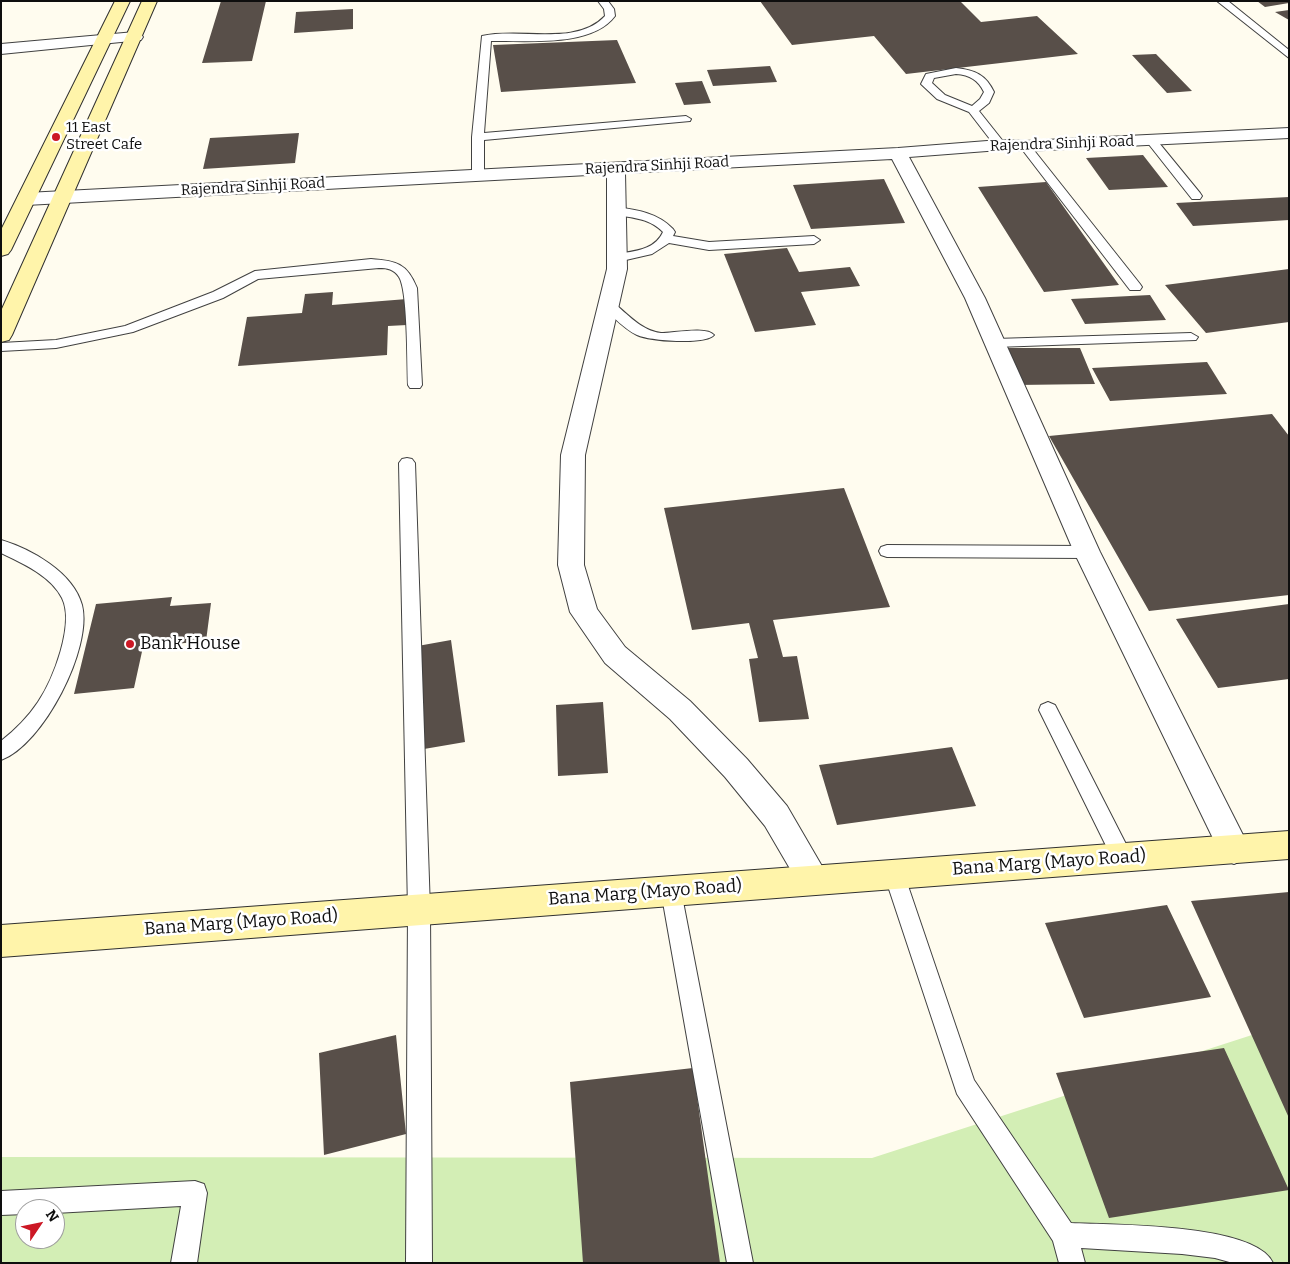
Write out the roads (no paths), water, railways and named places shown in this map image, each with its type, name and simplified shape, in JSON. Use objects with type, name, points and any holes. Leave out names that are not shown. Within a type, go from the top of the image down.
[{"type":"main road","points":[[1,250],[123,1]]},
{"type":"main road","points":[[1,335],[150,1]]},
{"type":"main road","name":"Bana Marg (Mayo Road)","points":[[1,941],[1289,845]]},
{"type":"street","points":[[1,49],[135,37]]},
{"type":"street","name":"Rajendra Sinhji Road","points":[[26,199],[898,154],[1000,146],[1289,133]]},
{"type":"street","points":[[898,154],[975,298],[1087,552],[1234,849]]},
{"type":"street","points":[[616,168],[617,268],[573,455],[571,564],[584,612],[615,655],[680,710],[736,768],[776,816],[814,880]]},
{"type":"lane","points":[[478,176],[478,136],[486,38],[579,34],[593,30],[604,23],[610,16],[609,9],[603,1]]},
{"type":"lane","points":[[1222,1],[1289,55]]},
{"type":"lane","points":[[973,110],[985,101],[990,92],[982,79],[965,72],[952,72],[930,76],[926,81],[926,84],[941,97],[973,110],[1000,146]]},
{"type":"lane","points":[[478,136],[686,119]]},
{"type":"lane","points":[[1151,140],[1196,196]]},
{"type":"lane","points":[[1025,146],[1135,287]]},
{"type":"lane","points":[[616,211],[638,213],[662,223],[669,232],[667,239],[660,246],[652,250],[617,258]]},
{"type":"lane","points":[[667,239],[709,246],[814,240]]},
{"type":"lane","points":[[1,346],[56,344],[128,329],[218,296],[255,275],[371,263],[399,268],[406,274],[410,288],[416,385]]},
{"type":"lane","points":[[608,305],[641,332],[660,337],[707,335]]},
{"type":"lane","points":[[995,343],[1191,337]]},
{"type":"lane","points":[[407,463],[419,910],[419,1263]]},
{"type":"lane","points":[[1,546],[20,554],[51,574],[70,595],[74,609],[73,636],[53,693],[38,718],[1,752]]},
{"type":"lane","points":[[887,551],[1087,552]]},
{"type":"lane","points":[[1048,710],[1122,857]]},
{"type":"lane","points":[[894,874],[965,1086],[1064,1234],[1072,1263]]},
{"type":"lane","points":[[671,891],[740,1263]]},
{"type":"lane","points":[[1,1203],[195,1193],[184,1263]]},
{"type":"lane","points":[[1064,1234],[1189,1241],[1216,1246],[1250,1256],[1260,1263]]},
{"type":"place","name":"11 East Street Cafe","points":[[56,137]]},
{"type":"place","name":"Bank House","points":[[130,644]]}]
